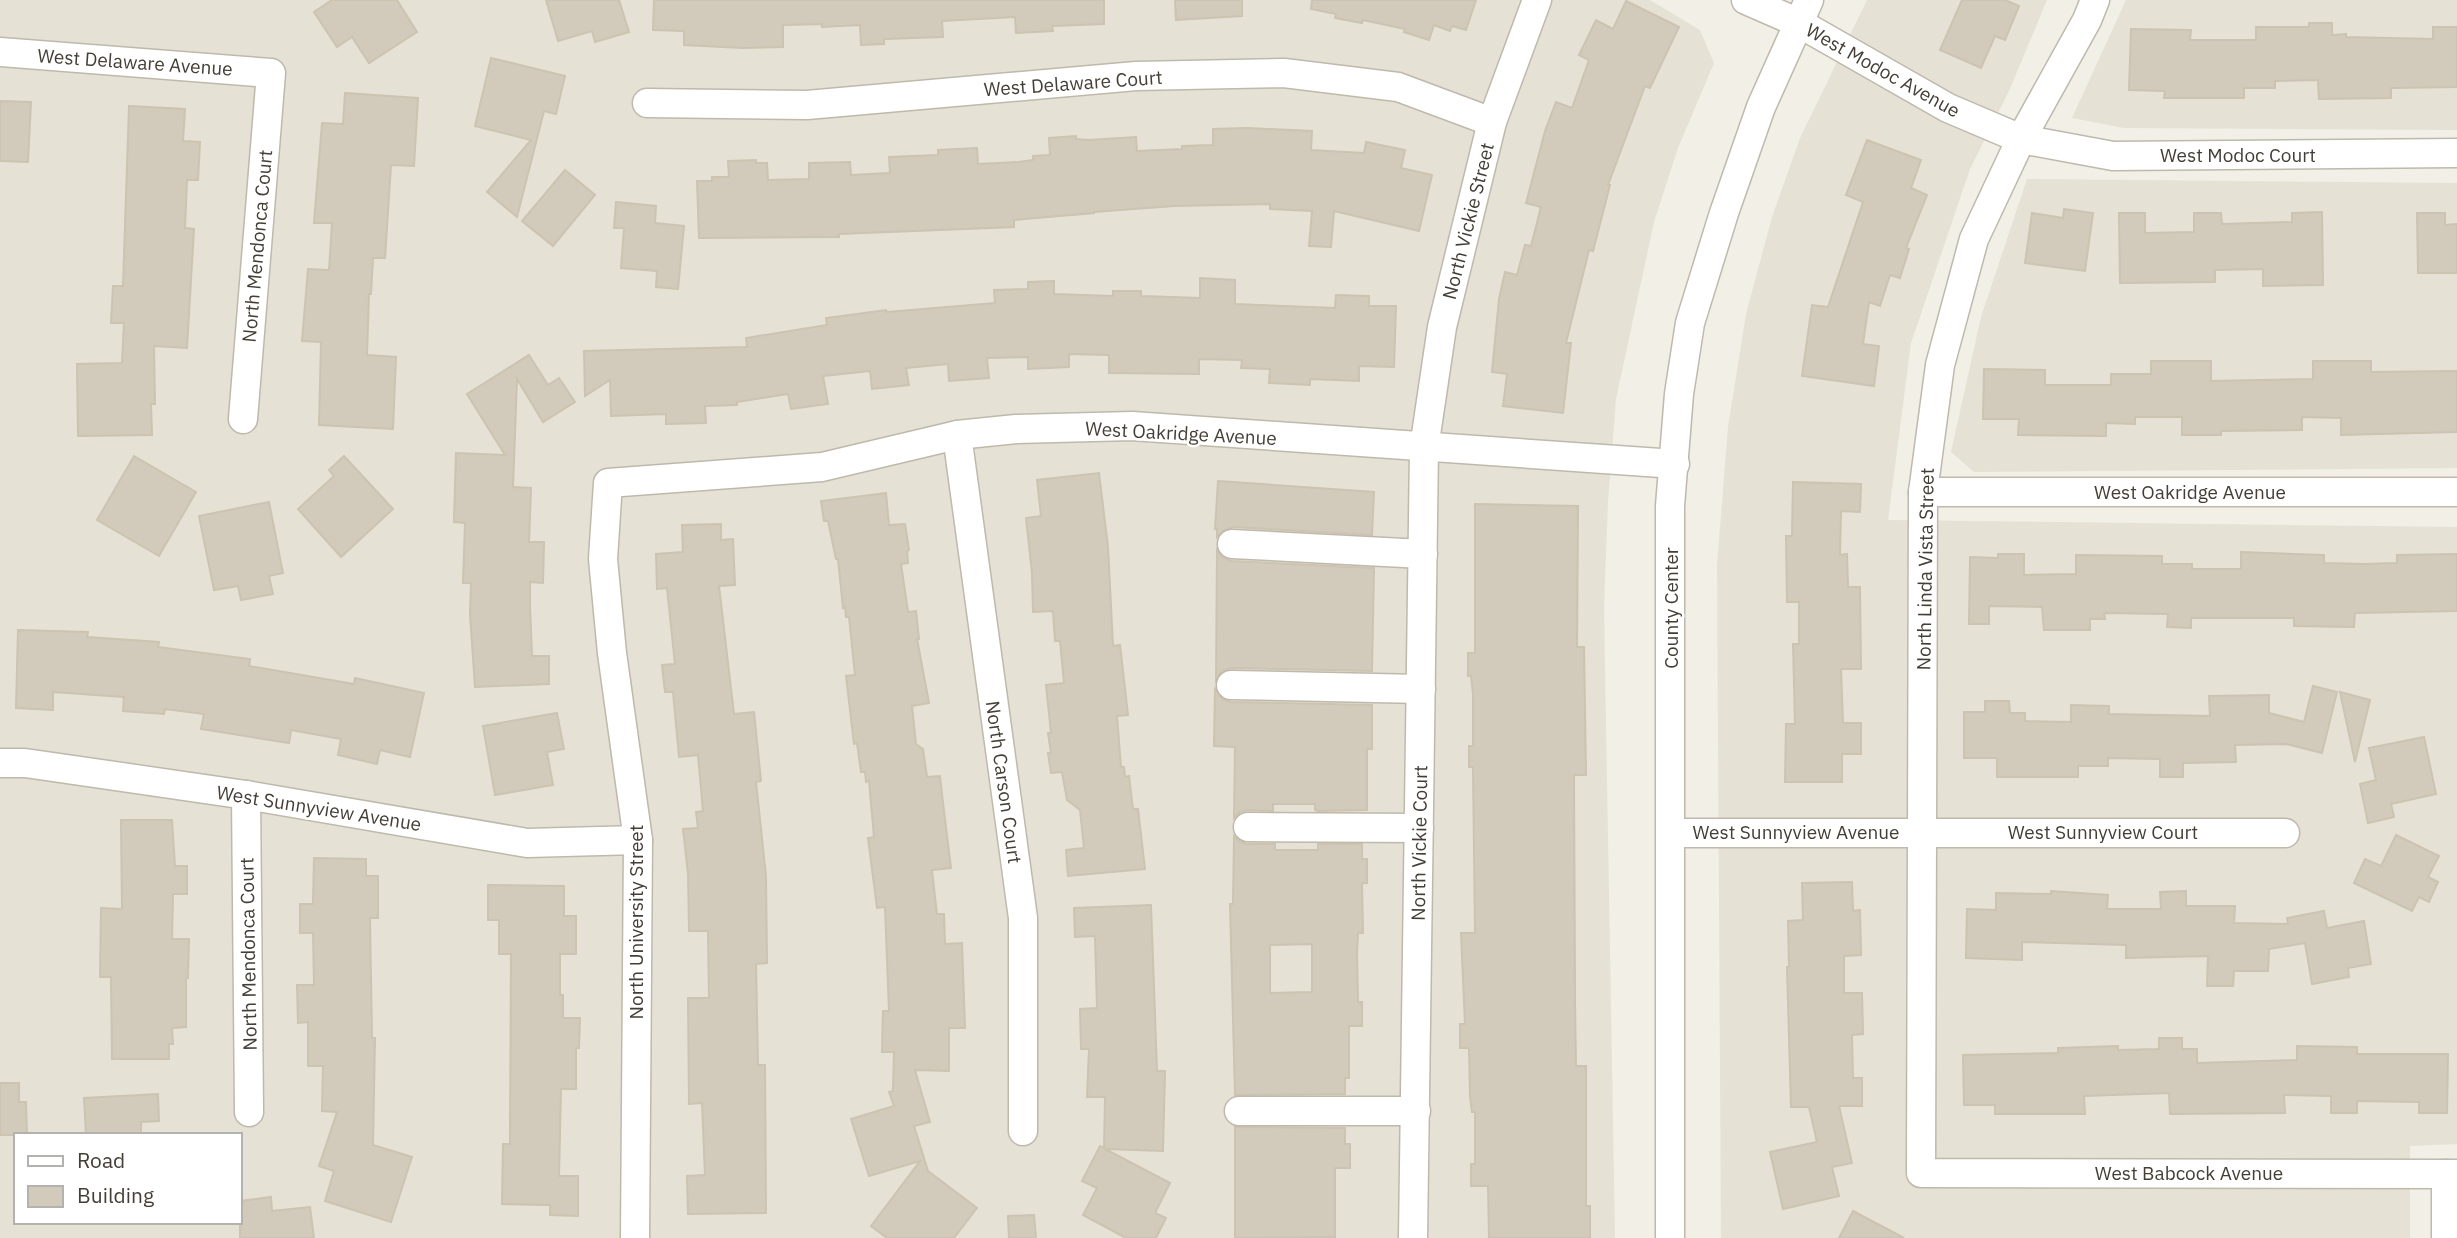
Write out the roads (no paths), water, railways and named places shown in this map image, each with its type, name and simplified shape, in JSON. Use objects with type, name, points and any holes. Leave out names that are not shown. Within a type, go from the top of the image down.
[{"type":"street","name":"North Vickie Street","points":[[1424,448],[1441,327],[1492,122],[1537,0]]},
{"type":"street","name":"West Modoc Avenue","points":[[1746,0],[1804,12],[1948,107],[2021,139]]},
{"type":"street","name":"North Linda Vista Street","points":[[1922,1173],[1923,492],[1940,365],[1974,239],[2021,139],[2087,20],[2095,0]]},
{"type":"street","name":"County Center","points":[[1670,1238],[1670,506],[1679,394],[1690,323],[1724,214],[1760,107],[1804,12]]},
{"type":"street","name":"West Delaware Avenue","points":[[0,52],[271,72]]},
{"type":"street","name":"North Mendonca Court","points":[[243,419],[271,72]]},
{"type":"street","name":"West Delaware Court","points":[[647,103],[807,106],[1136,76],[1284,73],[1398,87],[1492,122]]},
{"type":"street","name":"West Modoc Court","points":[[2021,139],[2113,156],[2457,153]]},
{"type":"street","name":"West Oakridge Avenue","points":[[608,483],[822,467],[957,435],[1016,429],[1132,426],[1675,464]]},
{"type":"street","name":"North Carson Court","points":[[957,435],[1023,918],[1023,1131]]},
{"type":"street","name":"North Vickie Court","points":[[1413,1238],[1424,448]]},
{"type":"street","name":"North University Street","points":[[608,483],[604,559],[612,653],[638,840],[635,1238]]},
{"type":"street","name":"West Oakridge Avenue","points":[[1923,492],[2457,492]]},
{"type":"street","points":[[1232,544],[1423,554]]},
{"type":"street","points":[[1231,685],[1421,689]]},
{"type":"street","name":"West Sunnyview Avenue","points":[[0,763],[25,763],[246,795],[527,843],[638,840]]},
{"type":"street","name":"North Mendonca Court","points":[[246,795],[249,1112]]},
{"type":"street","points":[[1248,827],[1419,828]]},
{"type":"street","name":"West Sunnyview Avenue","points":[[1672,833],[1922,831]]},
{"type":"street","name":"West Sunnyview Court","points":[[1922,831],[2285,833]]},
{"type":"street","points":[[1238,1111],[1416,1111]]},
{"type":"street","name":"West Babcock Avenue","points":[[1922,1173],[2452,1174]]},
{"type":"street","points":[[2446,1238],[2452,1174]]}]
